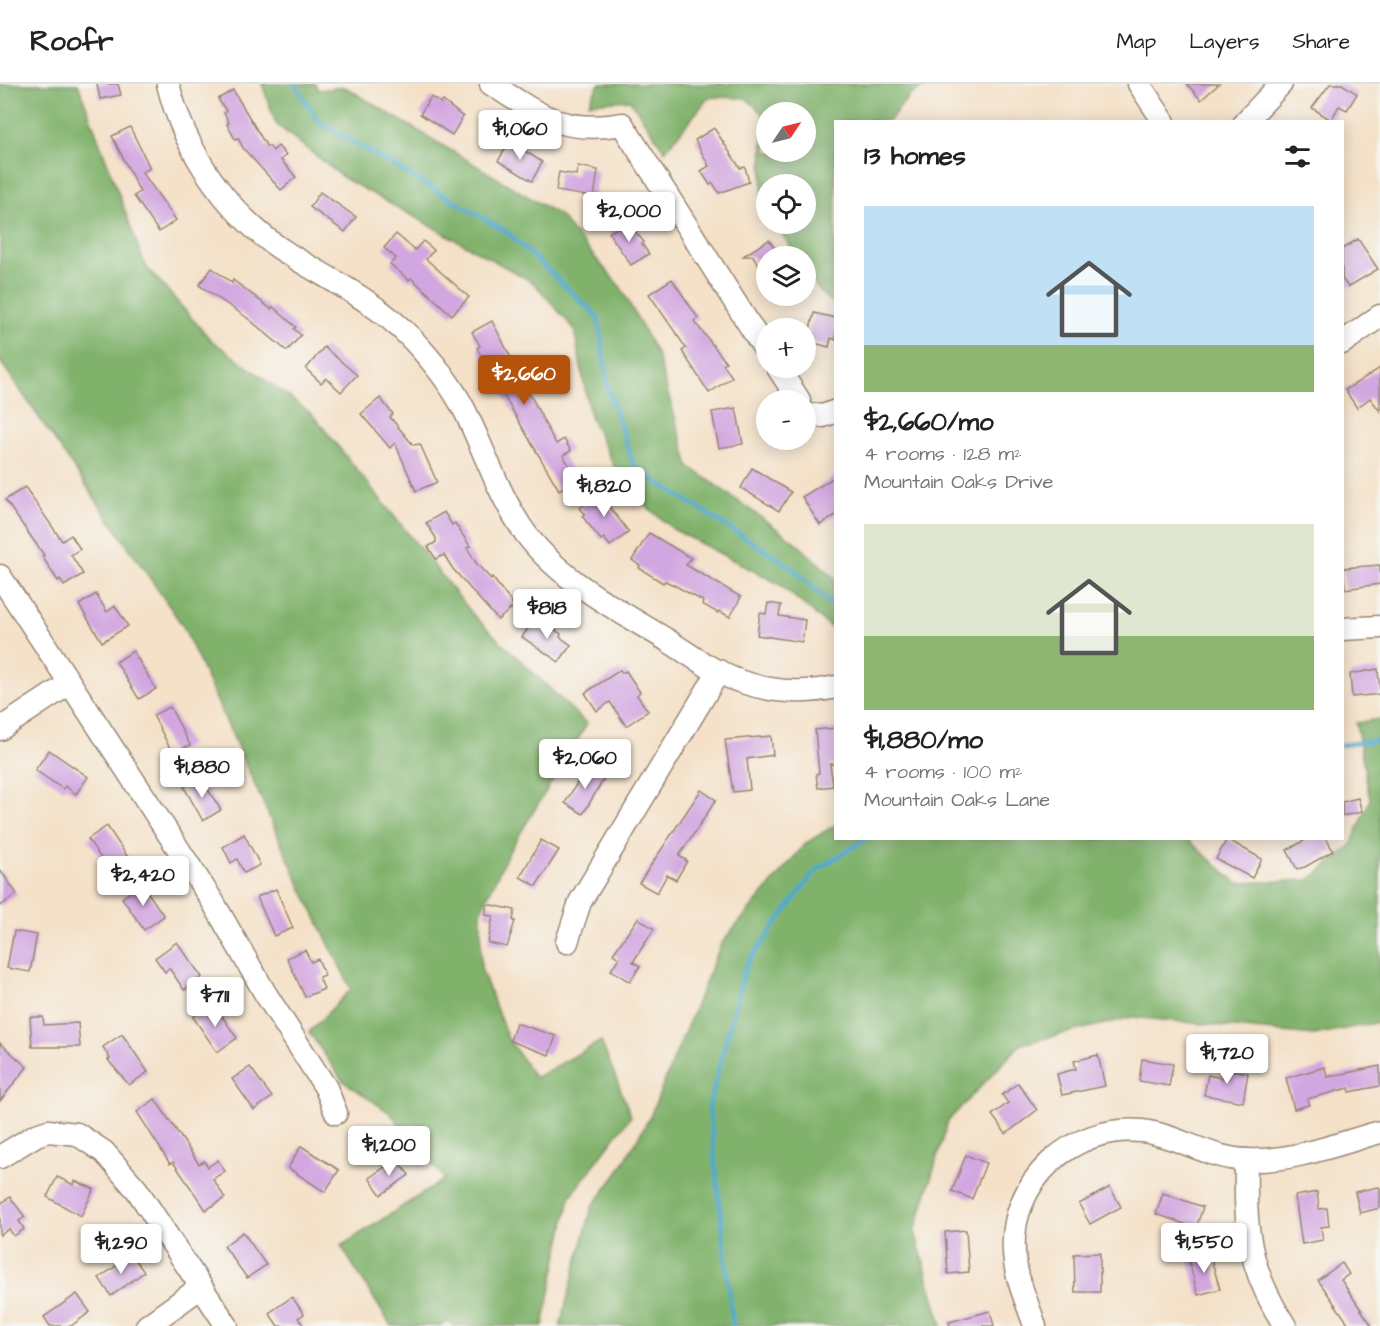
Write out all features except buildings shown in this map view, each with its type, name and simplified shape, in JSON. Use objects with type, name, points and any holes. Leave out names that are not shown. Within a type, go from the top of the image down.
[{"type":"street","points":[[168,84],[184,132],[200,162],[240,214],[289,254],[370,302],[426,355],[464,410],[502,495],[522,528],[546,556],[594,595],[740,682],[767,689],[804,692],[834,687]]},
{"type":"street","points":[[491,84],[546,118],[572,127],[599,128],[622,124],[756,335]]},
{"type":"street","points":[[1139,84],[1163,120]]},
{"type":"street","points":[[1247,120],[1281,84]]},
{"type":"street","points":[[1344,342],[1380,316]]},
{"type":"street","points":[[786,378],[795,390]]},
{"type":"street","points":[[0,576],[213,902],[265,993],[326,1088],[336,1113]]},
{"type":"street","points":[[1344,629],[1380,627]]},
{"type":"street","points":[[567,942],[580,902],[719,671]]},
{"type":"street","points":[[0,729],[70,683]]},
{"type":"street","points":[[0,1157],[36,1135],[48,1131],[77,1134],[89,1141],[119,1166],[227,1326]]},
{"type":"street","points":[[1035,1326],[1016,1272],[1013,1250],[1015,1228],[1020,1207],[1032,1185],[1040,1173],[1066,1148],[1099,1134],[1142,1131],[1161,1135],[1197,1149],[1246,1160],[1282,1158],[1380,1132]]},
{"type":"street","points":[[1246,1160],[1245,1219],[1248,1240],[1261,1285],[1285,1326]]},
{"type":"street","points":[[147,1326],[201,1287]]},
{"type":"green space","points":[[0,84],[78,84],[145,265],[211,340],[312,414],[475,617],[587,724],[507,855],[481,911],[481,968],[507,1037],[535,1078],[601,1041],[631,1116],[570,1197],[543,1326],[453,1326],[449,1321],[441,1326],[391,1326],[341,1246],[445,1179],[390,1113],[342,1080],[309,1032],[351,989],[301,887],[183,626],[0,361]]},
{"type":"green space","points":[[262,84],[315,84],[318,90],[345,87],[559,215],[621,288],[657,355],[689,466],[794,541],[834,577],[834,623],[830,627],[779,584],[673,529],[624,487],[590,416],[574,329],[534,283],[344,178],[276,124]]},
{"type":"green space","points":[[599,84],[927,84],[909,96],[890,120],[834,120],[834,302],[824,296],[816,286],[816,246],[790,246],[782,234],[816,234],[816,174],[762,174],[762,162],[816,162],[816,102],[756,102],[756,107],[746,98],[709,97],[665,151],[630,100],[589,103]]},
{"type":"green space","points":[[1380,719],[1380,1022],[1314,1035],[1132,1017],[1021,1044],[948,1121],[915,1232],[942,1326],[560,1326],[592,1207],[617,1174],[649,1119],[721,944],[806,843],[834,826],[834,840],[1188,840],[1237,883],[1309,880],[1350,847],[1370,800],[1356,723]]},
{"type":"waterway","points":[[295,84],[319,122],[507,232],[598,317],[609,392],[635,468],[790,566],[834,607]]},
{"type":"waterway","points":[[1344,745],[1380,740]]},
{"type":"waterway","points":[[733,1326],[709,1106],[746,965],[815,871],[865,840]]}]
